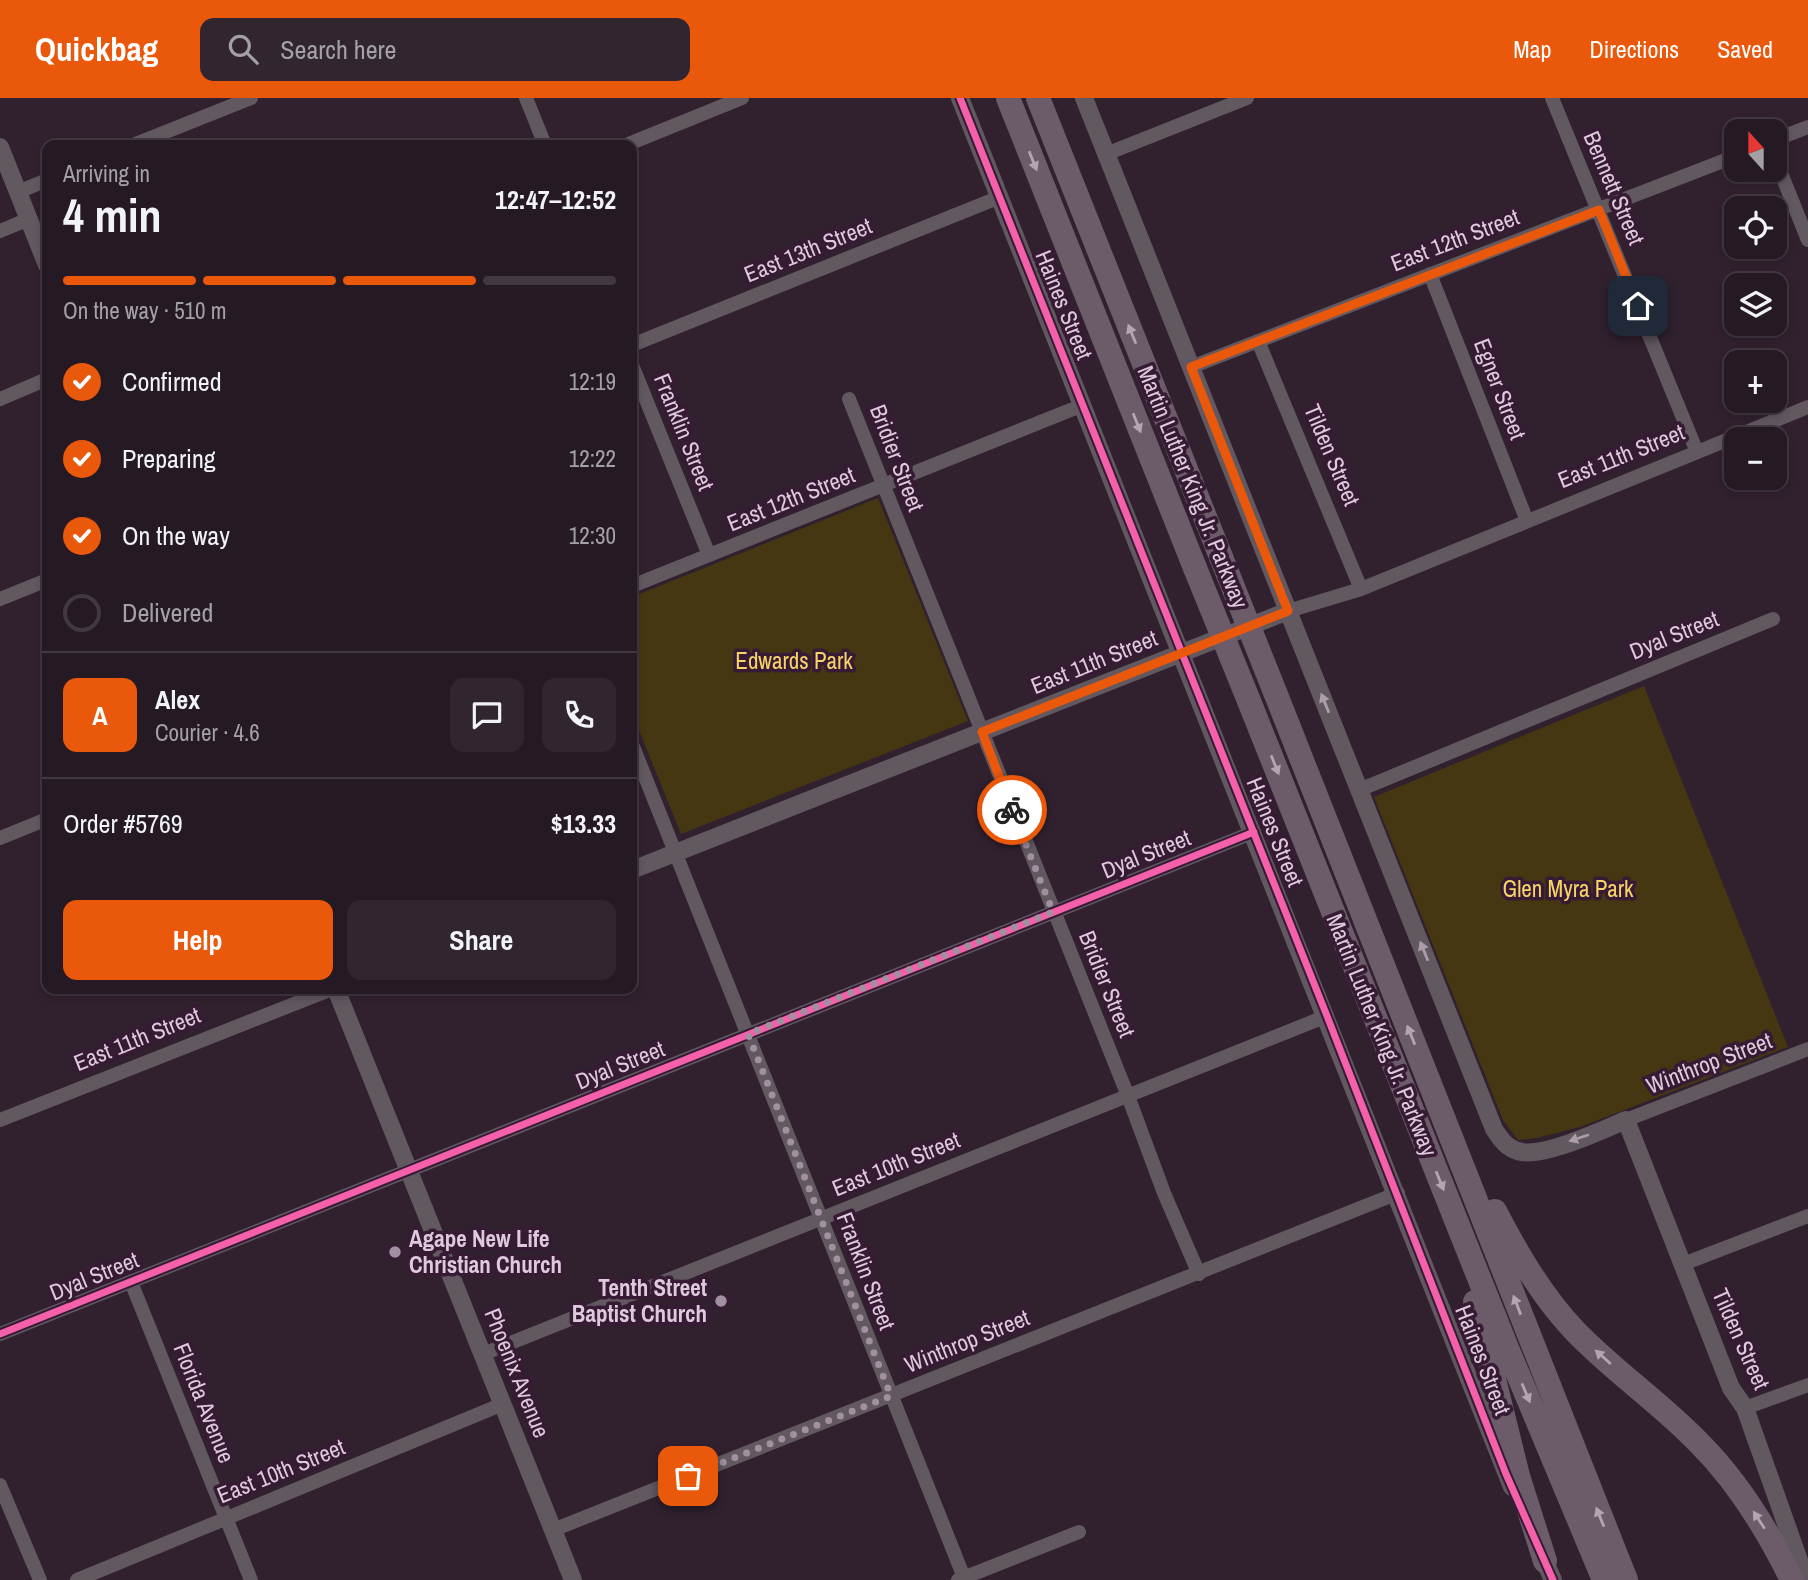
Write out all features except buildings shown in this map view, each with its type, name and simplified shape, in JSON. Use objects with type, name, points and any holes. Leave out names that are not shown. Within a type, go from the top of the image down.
[{"type":"highway","name":"Martin Luther King Jr. Parkway","points":[[1007,98],[1454,1217],[1604,1580]]},
{"type":"highway","name":"Martin Luther King Jr. Parkway","points":[[1038,98],[1626,1580]]},
{"type":"highway","points":[[1436,1099],[1517,1252],[1552,1304],[1599,1353],[1702,1446],[1745,1499],[1792,1580]]},
{"type":"highway","points":[[1454,1217],[1518,1476],[1549,1570]]},
{"type":"street","points":[[146,140],[251,98]]},
{"type":"street","points":[[526,98],[543,140]]},
{"type":"street","points":[[637,141],[742,98]]},
{"type":"street","name":"Haines Street","points":[[960,98],[1398,1194],[1506,1474],[1549,1570]]},
{"type":"street","points":[[1084,98],[1500,1140],[1509,1147],[1530,1152],[1603,1130],[1626,1120]]},
{"type":"street","points":[[1106,154],[1247,98]]},
{"type":"street","name":"Bennett Street","points":[[1552,98],[1697,452]]},
{"type":"street","points":[[1787,136],[1808,127]]},
{"type":"street","points":[[0,147],[42,252]]},
{"type":"street","name":"East 12th Street","points":[[1191,367],[1724,161]]},
{"type":"street","points":[[18,192],[42,182]]},
{"type":"street","points":[[1785,182],[1808,240]]},
{"type":"street","name":"East 13th Street","points":[[637,343],[1000,197]]},
{"type":"street","points":[[0,231],[29,219]]},
{"type":"street","name":"Egner Street","points":[[1430,274],[1527,521]]},
{"type":"street","name":"Tilden Street","points":[[1258,341],[1361,589]]},
{"type":"street","name":"Franklin Street","points":[[637,377],[709,555]]},
{"type":"street","points":[[0,399],[42,381]]},
{"type":"street","name":"Bridier Street","points":[[849,399],[1128,1096],[1164,1193],[1199,1273]]},
{"type":"street","name":"East 12th Street","points":[[637,584],[1083,405]]},
{"type":"street","name":"East 11th Street","points":[[637,868],[1288,611],[1361,589],[1808,407]]},
{"type":"street","points":[[0,599],[42,582]]},
{"type":"street","name":"Dyal Street","points":[[1359,790],[1773,619]]},
{"type":"street","name":"Franklin Street","points":[[637,757],[962,1579]]},
{"type":"street","points":[[0,838],[42,821]]},
{"type":"street","name":"Dyal Street","points":[[0,1334],[1254,832]]},
{"type":"street","name":"East 11th Street","points":[[0,1120],[321,994]]},
{"type":"street","name":"Phoenix Avenue","points":[[336,994],[573,1580]]},
{"type":"street","name":"East 10th Street","points":[[483,1354],[1327,1016]]},
{"type":"street","name":"Winthrop Street","points":[[1626,1120],[1808,1049]]},
{"type":"street","name":"Tilden Street","points":[[1626,1120],[1731,1388],[1745,1408],[1807,1580]]},
{"type":"street","name":"Winthrop Street","points":[[553,1530],[1398,1194]]},
{"type":"street","points":[[1683,1264],[1808,1216]]},
{"type":"street","name":"Florida Avenue","points":[[131,1282],[251,1580]]},
{"type":"street","points":[[1745,1408],[1808,1385]]},
{"type":"street","name":"East 10th Street","points":[[77,1580],[503,1404]]},
{"type":"street","points":[[0,1485],[40,1580]]},
{"type":"street","points":[[962,1579],[1079,1532]]},
{"type":"green space","name":"Edwards Park","points":[[878,498],[968,721],[681,834],[637,725],[637,595]]},
{"type":"green space","name":"Glen Myra Park","points":[[1644,686],[1788,1047],[1580,1127],[1518,1140],[1503,1120],[1374,797]]},
{"type":"cycle path","points":[[960,98],[1327,1016],[1506,1474],[1553,1580]]},
{"type":"cycle path","points":[[0,1334],[1254,832]]},
{"type":"way so far","points":[[688,1476],[891,1396],[748,1034],[1053,912],[1012,810]]},
{"type":"place","name":"Agape New Life Christian Church","points":[[395,1252]]},
{"type":"place","name":"Tenth Street Baptist Church","points":[[721,1301]]},
{"type":"route","points":[[1012,810],[982,732],[1288,611],[1191,367],[1599,210],[1638,306]]}]
